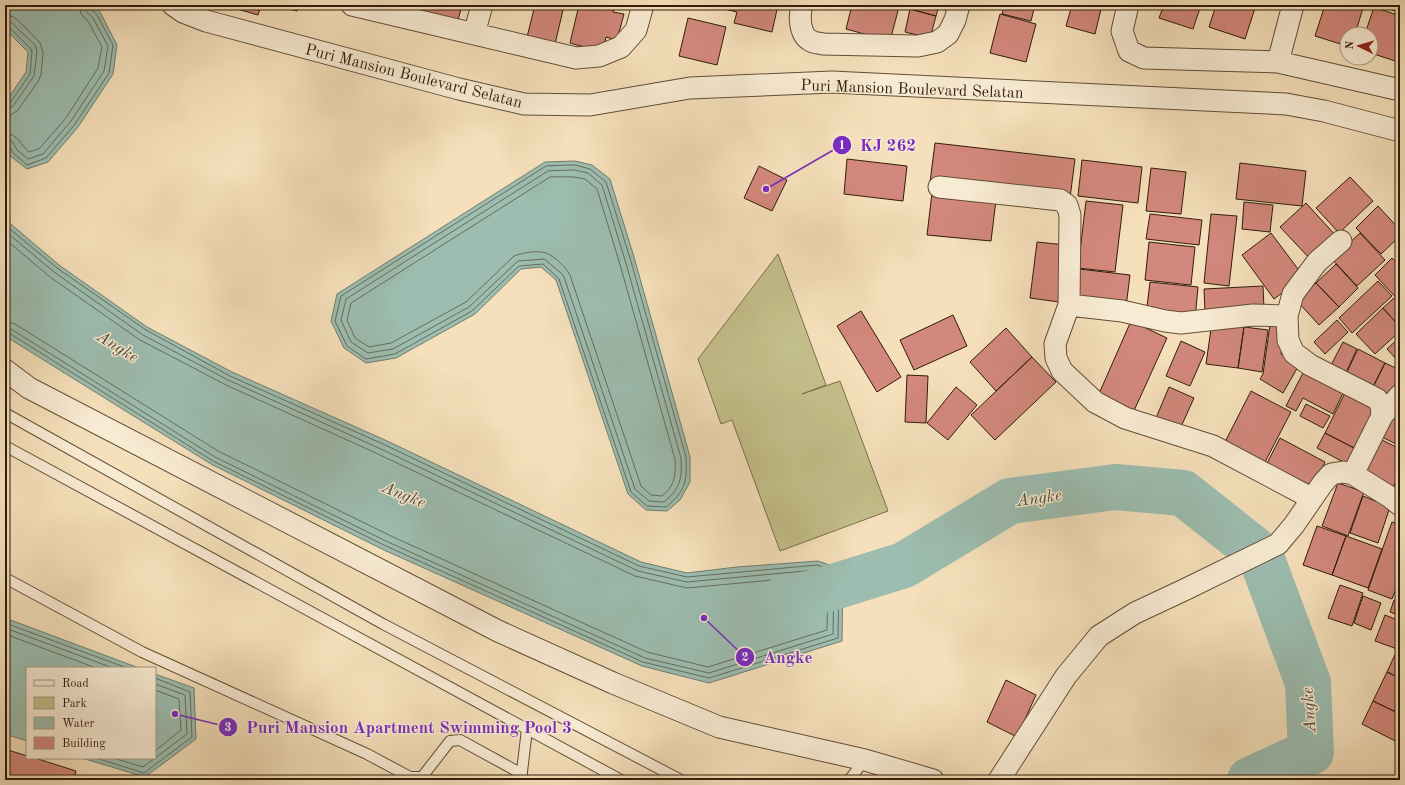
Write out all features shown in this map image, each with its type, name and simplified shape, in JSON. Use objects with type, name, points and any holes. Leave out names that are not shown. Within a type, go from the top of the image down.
[{"type":"street","name":"Puri Mansion Boulevard Selatan","points":[[173,5],[184,12],[206,21],[459,89],[524,104],[590,106],[690,88],[832,82],[1286,104],[1324,111],[1400,132]]},
{"type":"street","points":[[352,5],[576,58],[599,56],[621,47],[636,30],[643,5]]},
{"type":"street","points":[[474,34],[482,5]]},
{"type":"street","points":[[802,5],[800,13],[801,29],[810,41],[823,44],[918,46],[937,42],[948,34],[955,20],[959,5]]},
{"type":"street","points":[[1128,5],[1122,31],[1129,51],[1144,58],[1278,62],[1400,90]]},
{"type":"street","points":[[1278,62],[1293,5]]},
{"type":"street","points":[[939,187],[1060,200],[1067,205],[1070,215],[1069,305],[1055,344],[1056,358],[1062,371],[1096,402],[1125,418],[1213,446],[1311,498]]},
{"type":"street","points":[[1341,241],[1317,262],[1293,294],[1286,316],[1288,340],[1294,353],[1310,365],[1379,401],[1381,404],[1382,416]]},
{"type":"street","points":[[1069,305],[1122,311],[1165,321],[1181,322],[1252,315],[1286,316]]},
{"type":"street","points":[[5,370],[29,388],[498,630],[606,680],[719,727],[865,760],[933,780]]},
{"type":"street","points":[[1353,474],[1382,416],[1400,395]]},
{"type":"street","points":[[999,780],[1066,676],[1099,636],[1135,613],[1278,544],[1294,525],[1311,498],[1331,474],[1343,472],[1353,474],[1400,505]]},
{"type":"lane","points":[[5,413],[383,624],[681,780]]},
{"type":"lane","points":[[5,446],[622,780]]},
{"type":"lane","points":[[5,578],[142,652],[367,754],[410,777],[422,777],[450,741],[460,740],[522,777],[527,729]]},
{"type":"lane","points":[[849,780],[865,760]]},
{"type":"lane","points":[[658,780],[663,770]]},
{"type":"green space","points":[[778,254],[826,385],[802,394],[840,381],[888,511],[780,551],[732,420],[721,424],[698,359]]},
{"type":"water","points":[[5,5],[93,5],[100,12],[117,45],[113,74],[78,127],[48,162],[27,169],[9,155],[5,141],[5,111],[7,100],[26,72],[28,52],[5,29]]},
{"type":"water","points":[[575,161],[592,165],[610,179],[634,257],[690,457],[690,482],[680,500],[667,511],[646,510],[628,494],[556,280],[541,267],[521,269],[475,314],[396,358],[366,363],[344,348],[331,321],[337,294],[545,162]]},
{"type":"water","points":[[5,219],[59,265],[147,327],[232,372],[385,440],[641,562],[687,573],[737,567],[818,561],[843,570],[842,641],[709,683],[642,666],[384,550],[211,464],[5,336]]},
{"type":"water","points":[[5,618],[136,667],[26,667],[26,741],[5,734]]},
{"type":"water","points":[[156,674],[194,688],[196,739],[145,777],[85,759],[156,759]]},
{"type":"building","points":[[223,5],[261,5],[258,15]]},
{"type":"building","points":[[274,5],[299,5],[297,11]]},
{"type":"building","points":[[420,5],[462,5],[457,24],[418,14]]},
{"type":"building","points":[[535,5],[542,5],[563,10],[555,44],[527,37]]},
{"type":"building","points":[[542,5],[564,5],[563,10]]},
{"type":"building","points":[[579,5],[615,5],[613,12],[624,14],[617,40],[606,37],[603,52],[570,43]]},
{"type":"building","points":[[708,5],[778,5],[772,32],[734,23],[737,12]]},
{"type":"building","points":[[852,5],[892,5],[899,7],[890,41],[846,29]]},
{"type":"building","points":[[912,5],[939,5],[936,16],[910,9]]},
{"type":"building","points":[[1005,5],[1035,5],[1031,21],[1002,14]]},
{"type":"building","points":[[1072,5],[1102,5],[1095,34],[1066,26]]},
{"type":"building","points":[[1164,5],[1201,5],[1193,29],[1159,18]]},
{"type":"building","points":[[1216,5],[1256,5],[1245,39],[1209,27]]},
{"type":"building","points":[[1325,5],[1364,5],[1357,26],[1339,26],[1339,44],[1315,36]]},
{"type":"building","points":[[1400,5],[1400,12],[1377,6]]},
{"type":"building","points":[[1374,7],[1400,16],[1400,57],[1398,62],[1379,56],[1379,26],[1368,26]]},
{"type":"building","points":[[910,9],[936,16],[930,38],[905,32]]},
{"type":"building","points":[[1000,14],[1036,24],[1026,62],[990,53]]},
{"type":"building","points":[[688,18],[726,27],[717,65],[679,56]]},
{"type":"building","points":[[935,143],[1075,159],[1070,198],[930,182]]},
{"type":"building","points":[[847,159],[907,166],[903,201],[844,194]]},
{"type":"building","points":[[1082,160],[1142,167],[1138,203],[1078,196]]},
{"type":"building","points":[[1240,163],[1306,171],[1302,206],[1236,199]]},
{"type":"building","points":[[759,166],[787,180],[772,211],[744,198]]},
{"type":"building","points":[[1151,168],[1186,172],[1181,214],[1146,211]]},
{"type":"building","points":[[1350,177],[1373,201],[1339,233],[1316,208]]},
{"type":"building","points":[[932,193],[996,200],[991,241],[927,235]]},
{"type":"building","points":[[1086,201],[1123,205],[1115,272],[1078,268]]},
{"type":"building","points":[[1244,202],[1273,205],[1270,232],[1242,229]]},
{"type":"building","points":[[1306,203],[1338,238],[1313,262],[1280,227]]},
{"type":"building","points":[[1378,206],[1400,230],[1400,236],[1381,254],[1356,228]]},
{"type":"building","points":[[1150,214],[1202,220],[1199,245],[1146,239]]},
{"type":"building","points":[[1211,214],[1237,216],[1229,286],[1204,283]]},
{"type":"building","points":[[1271,233],[1304,277],[1274,299],[1242,255]]},
{"type":"building","points":[[1360,233],[1385,260],[1357,286],[1332,259]]},
{"type":"building","points":[[1037,242],[1066,245],[1059,302],[1030,298]]},
{"type":"building","points":[[1149,242],[1195,247],[1191,285],[1145,280]]},
{"type":"building","points":[[1392,258],[1400,266],[1400,302],[1375,275]]},
{"type":"building","points":[[1336,264],[1358,288],[1339,307],[1316,283]]},
{"type":"building","points":[[1079,269],[1130,275],[1126,307],[1075,301]]},
{"type":"building","points":[[1378,281],[1392,296],[1352,333],[1339,318]]},
{"type":"building","points":[[1150,282],[1198,287],[1195,319],[1146,315]]},
{"type":"building","points":[[1316,283],[1339,307],[1319,325],[1297,301]]},
{"type":"building","points":[[1263,286],[1264,308],[1205,311],[1204,289]]},
{"type":"building","points":[[1394,298],[1400,304],[1400,327],[1383,308]]},
{"type":"building","points":[[1383,308],[1400,327],[1400,331],[1375,354],[1356,334]]},
{"type":"building","points":[[861,311],[901,377],[877,392],[837,326]]},
{"type":"building","points":[[953,315],[967,346],[914,370],[900,340]]},
{"type":"building","points":[[1337,320],[1348,332],[1325,354],[1314,342]]},
{"type":"building","points":[[1131,321],[1167,338],[1133,413],[1098,396]]},
{"type":"building","points":[[1212,322],[1244,327],[1238,368],[1206,364]]},
{"type":"building","points":[[1270,325],[1285,327],[1281,354],[1299,365],[1283,393],[1260,379],[1263,374]]},
{"type":"building","points":[[1244,327],[1268,330],[1262,372],[1238,368]]},
{"type":"building","points":[[1006,328],[1032,357],[996,391],[970,362]]},
{"type":"building","points":[[1400,337],[1400,363],[1387,349]]},
{"type":"building","points":[[1181,341],[1205,352],[1190,386],[1166,376]]},
{"type":"building","points":[[1343,342],[1357,349],[1343,379],[1328,371]]},
{"type":"building","points":[[1358,349],[1385,363],[1370,393],[1343,380]]},
{"type":"building","points":[[1032,357],[1056,382],[995,440],[971,415]]},
{"type":"building","points":[[1385,363],[1400,370],[1400,383],[1390,403],[1370,393]]},
{"type":"building","points":[[1305,369],[1345,389],[1333,414],[1303,398],[1296,411],[1286,406]]},
{"type":"building","points":[[907,375],[928,376],[926,423],[905,422]]},
{"type":"building","points":[[956,387],[977,405],[948,440],[927,423]]},
{"type":"building","points":[[1169,387],[1194,398],[1180,429],[1156,418]]},
{"type":"building","points":[[1251,391],[1291,412],[1264,464],[1224,444]]},
{"type":"building","points":[[1346,391],[1379,408],[1358,450],[1325,433]]},
{"type":"building","points":[[1400,401],[1400,446],[1382,437]]},
{"type":"building","points":[[1306,404],[1330,416],[1323,428],[1300,416]]},
{"type":"building","points":[[1325,433],[1358,450],[1349,465],[1317,448]]},
{"type":"building","points":[[1280,438],[1325,462],[1311,490],[1265,467]]},
{"type":"building","points":[[1378,438],[1400,449],[1400,474],[1391,491],[1359,475]]},
{"type":"building","points":[[1338,483],[1364,492],[1348,536],[1322,526]]},
{"type":"building","points":[[1363,496],[1390,507],[1378,543],[1350,533]]},
{"type":"building","points":[[1392,522],[1400,525],[1400,578],[1392,599],[1368,590]]},
{"type":"building","points":[[1317,526],[1346,536],[1332,575],[1303,565]]},
{"type":"building","points":[[1346,536],[1382,549],[1368,588],[1332,575]]},
{"type":"building","points":[[1340,585],[1363,593],[1352,626],[1328,618]]},
{"type":"building","points":[[1400,586],[1400,597],[1397,596]]},
{"type":"building","points":[[1363,596],[1381,603],[1371,630],[1354,623]]},
{"type":"building","points":[[1394,600],[1400,602],[1400,616],[1390,612]]},
{"type":"building","points":[[1385,615],[1400,621],[1400,639],[1397,649],[1375,641]]},
{"type":"building","points":[[1400,646],[1400,678],[1387,672]]},
{"type":"building","points":[[1387,672],[1400,678],[1400,714],[1373,701]]},
{"type":"building","points":[[1006,680],[1036,695],[1017,737],[987,722]]},
{"type":"building","points":[[1373,701],[1400,714],[1399,743],[1362,724]]},
{"type":"building","points":[[5,749],[26,756],[26,759],[38,759],[76,771],[74,780],[5,780]]},
{"type":"waterway","name":"Angke","points":[[782,600],[824,590],[904,565],[1010,501],[1115,487],[1183,493],[1260,554],[1308,683],[1311,752],[1250,780]]},
{"type":"place","name":"KJ 262","points":[[766,189]]},
{"type":"place","name":"Angke","points":[[704,618]]},
{"type":"place","name":"Puri Mansion Apartment Swimming Pool 3","points":[[175,714]]}]
